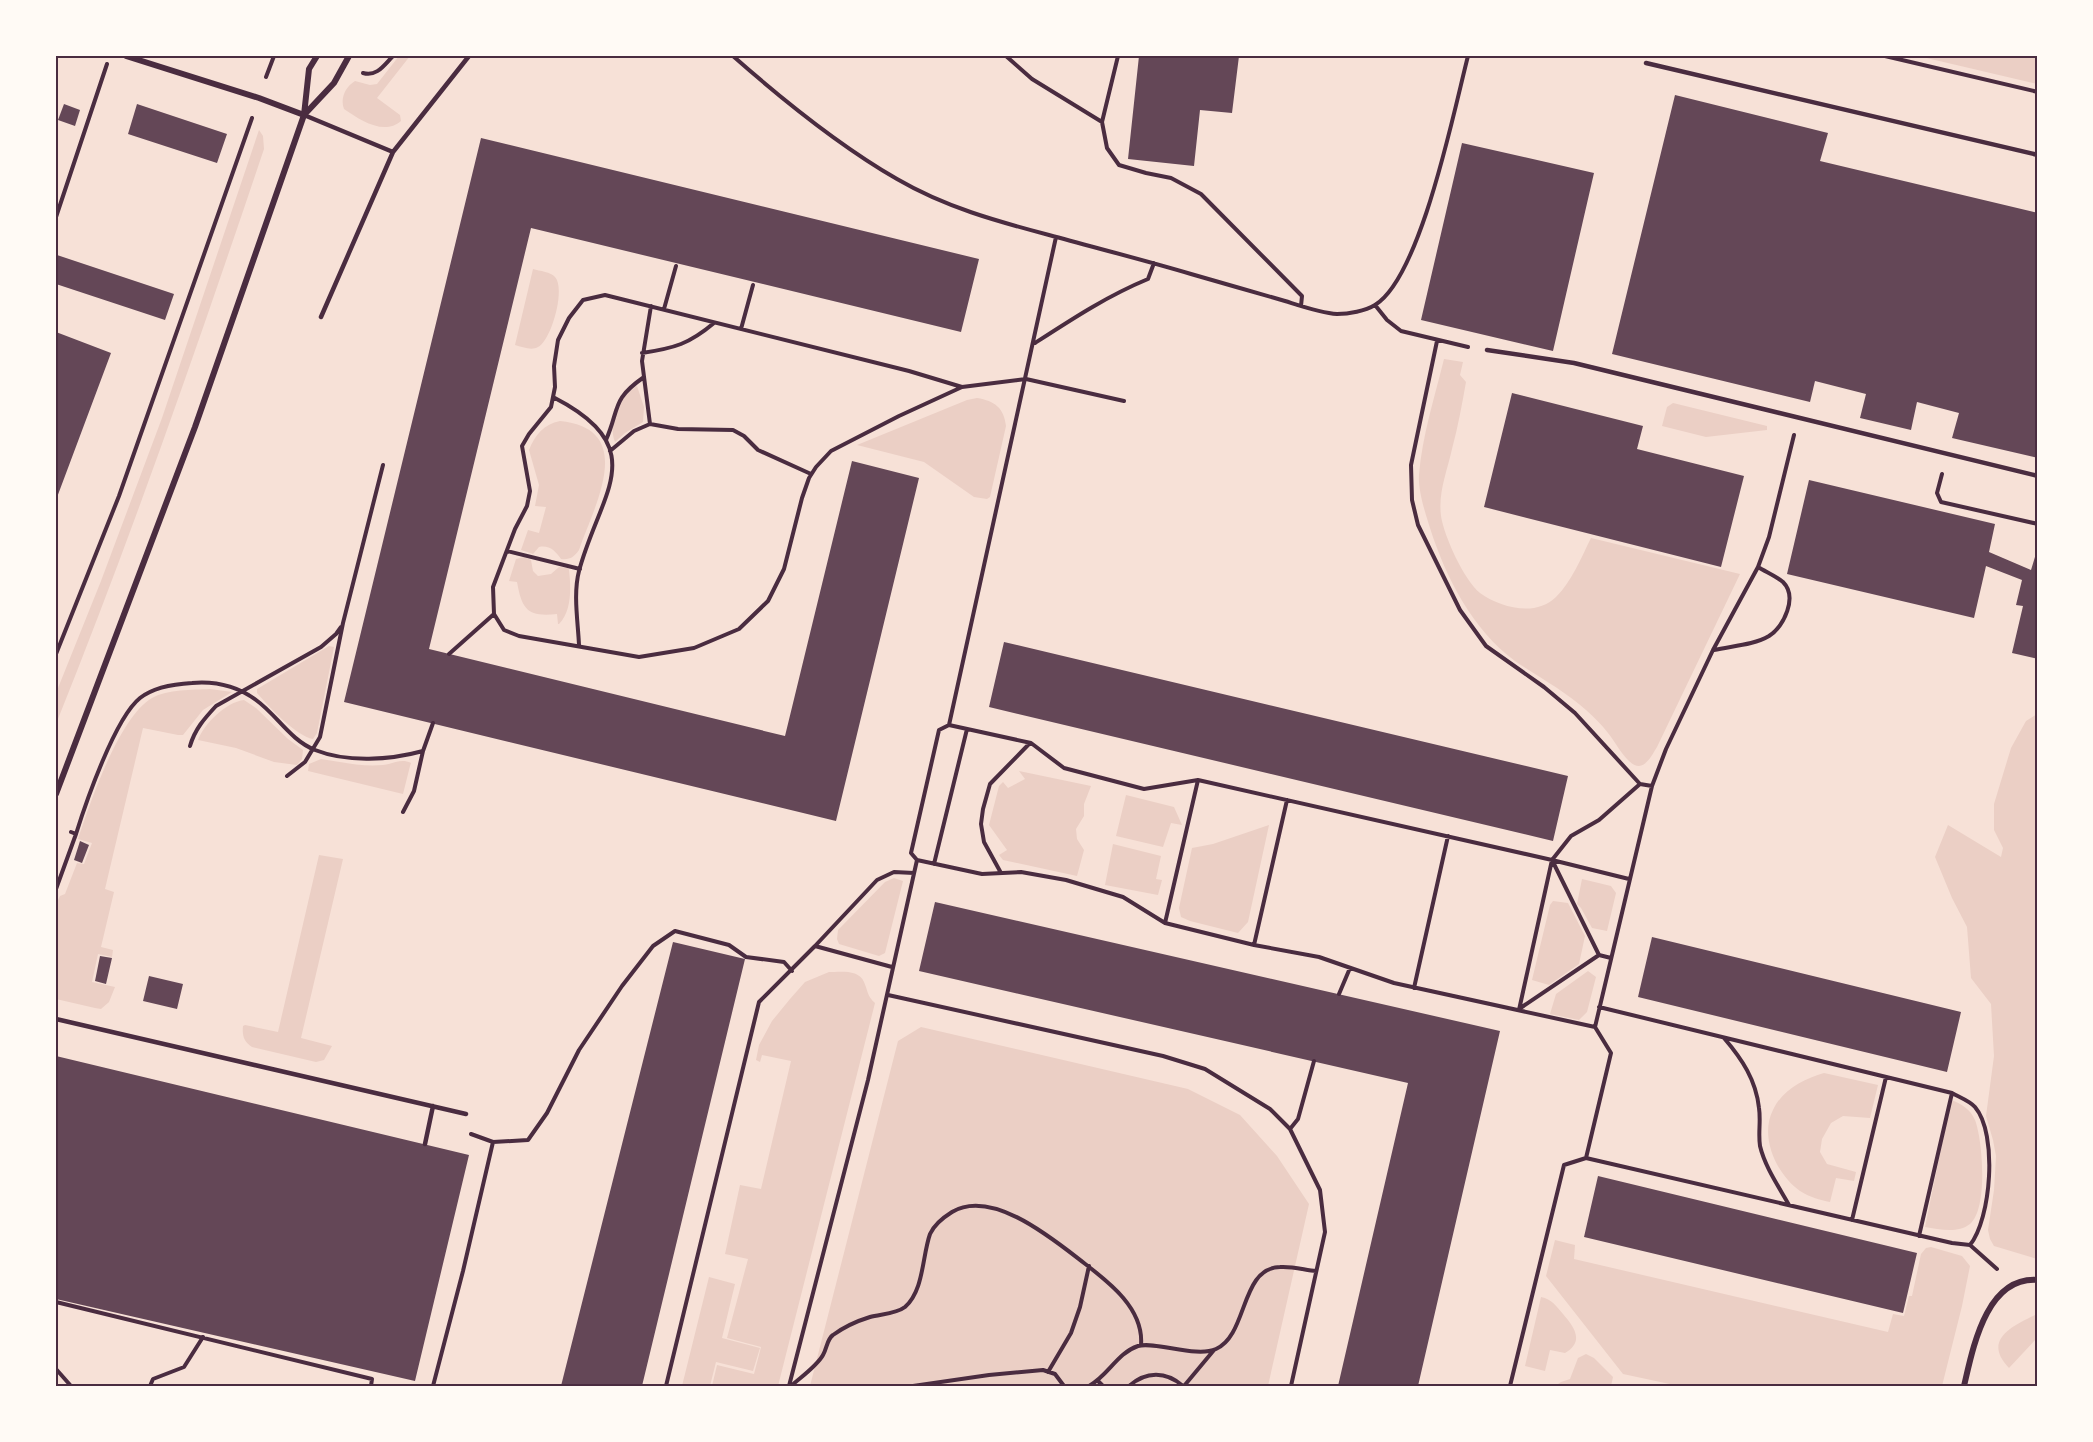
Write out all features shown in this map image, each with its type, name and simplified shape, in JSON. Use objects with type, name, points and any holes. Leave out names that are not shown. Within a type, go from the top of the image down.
[{"type":"street","points":[[126,56],[259,98],[304,115]]},
{"type":"street","points":[[56,794],[195,427],[304,115],[309,69],[317,56]]},
{"type":"street","points":[[304,115],[334,83],[349,56]]},
{"type":"street","points":[[1965,1386],[1975,1340],[1991,1304],[2012,1283],[2037,1280]]},
{"type":"lane","points":[[321,317],[393,152],[469,56]]},
{"type":"lane","points":[[1647,63],[2037,156]]},
{"type":"lane","points":[[304,115],[393,152]]},
{"type":"lane","points":[[1487,350],[1574,363],[2037,476]]},
{"type":"lane","points":[[56,1019],[466,1114]]},
{"type":"lane","points":[[425,1144],[433,1106]]},
{"type":"path","points":[[56,217],[110,56]]},
{"type":"path","points":[[56,654],[119,496],[274,56]]},
{"type":"path","points":[[733,56],[816,126],[898,180],[956,207],[988,219],[1337,314],[1364,310],[1375,305],[1395,284],[1411,253],[1431,200],[1468,56]]},
{"type":"path","points":[[1006,56],[1032,79],[1102,122]]},
{"type":"path","points":[[1118,56],[1102,122],[1107,148],[1119,165],[1171,178],[1201,194],[1302,296],[1301,306]]},
{"type":"path","points":[[1885,56],[2037,92]]},
{"type":"path","points":[[949,725],[1056,237]]},
{"type":"path","points":[[1034,344],[1084,310],[1118,291],[1148,279],[1154,263]]},
{"type":"path","points":[[664,309],[676,266]]},
{"type":"path","points":[[741,329],[753,285]]},
{"type":"path","points":[[962,387],[909,371],[605,295],[583,300],[569,318],[558,340],[551,407],[522,446],[530,491],[528,506],[493,587],[494,614],[504,630],[519,636],[639,657],[694,648],[739,629],[768,601],[784,569],[794,523],[811,474],[831,451],[962,387],[1026,379],[1124,400]]},
{"type":"path","points":[[1375,305],[1387,320],[1401,331],[1437,341],[1487,350]]},
{"type":"path","points":[[650,424],[642,353],[651,306]]},
{"type":"path","points":[[642,353],[672,348],[696,338],[714,322]]},
{"type":"path","points":[[1437,341],[1411,465],[1412,500],[1418,525],[1460,610],[1486,646],[1544,687],[1575,713],[1640,784],[1652,786]]},
{"type":"path","points":[[606,440],[620,397],[627,388],[644,377]]},
{"type":"path","points":[[552,397],[575,409],[597,427],[610,451],[612,474],[580,569],[577,603],[579,645]]},
{"type":"path","points":[[1586,1158],[1611,1053],[1595,1027],[1652,786],[1666,749],[1713,650],[1758,567],[1769,537],[1798,417]]},
{"type":"path","points":[[610,451],[634,431],[650,424],[678,429],[733,430],[744,436],[758,450],[811,474]]},
{"type":"path","points":[[1947,454],[1937,492],[1941,502],[2037,524]]},
{"type":"path","points":[[287,776],[305,762],[320,737],[343,623],[383,465]]},
{"type":"path","points":[[507,551],[580,569]]},
{"type":"path","points":[[1713,650],[1769,636],[1780,625],[1789,603],[1789,592],[1784,583],[1758,567]]},
{"type":"path","points":[[448,654],[494,614]]},
{"type":"path","points":[[190,746],[194,733],[216,706],[321,647],[336,634],[343,623]]},
{"type":"path","points":[[56,889],[74,833],[111,744],[128,712],[140,698],[156,690],[174,684],[201,682],[220,684],[242,692],[257,700],[296,738],[313,750],[339,757],[404,756],[423,750]]},
{"type":"path","points":[[403,812],[414,791],[423,750],[433,723]]},
{"type":"path","points":[[1595,1027],[1414,988],[1319,957],[1254,945],[1165,923],[1123,897],[1055,878],[1021,872],[982,874],[917,860],[911,853],[939,730],[949,725],[1031,743],[1064,768],[1144,789],[1198,780],[1629,879]]},
{"type":"path","points":[[934,864],[967,729]]},
{"type":"path","points":[[1001,873],[984,842],[981,824],[983,809],[990,784],[1031,743]]},
{"type":"path","points":[[1165,923],[1198,780]]},
{"type":"path","points":[[1519,1010],[1552,860],[1571,836],[1599,820],[1640,784]]},
{"type":"path","points":[[1254,945],[1287,800]]},
{"type":"path","points":[[1414,988],[1448,836]]},
{"type":"path","points":[[790,1386],[868,1080],[917,860]]},
{"type":"path","points":[[1552,860],[1599,955]]},
{"type":"path","points":[[666,1386],[759,1002],[792,971],[877,880],[894,872],[914,873]]},
{"type":"path","points":[[466,1114],[460,1130],[493,1142],[528,1140],[547,1113],[579,1050],[622,986],[653,946],[675,931],[729,945],[746,957],[784,962],[792,971]]},
{"type":"path","points":[[815,946],[892,968]]},
{"type":"path","points":[[1519,1010],[1599,955],[1611,958]]},
{"type":"path","points":[[1339,994],[1350,968]]},
{"type":"path","points":[[888,995],[1163,1056],[1205,1069],[1270,1109],[1290,1129],[1320,1190],[1324,1233],[1291,1386]]},
{"type":"path","points":[[1599,1006],[1952,1093],[1975,1107],[1986,1131],[1989,1167],[1980,1228],[1970,1245]]},
{"type":"path","points":[[1724,1038],[1742,1059],[1755,1084],[1760,1110],[1760,1147],[1790,1206]]},
{"type":"path","points":[[1290,1129],[1298,1119],[1314,1061]]},
{"type":"path","points":[[1852,1220],[1886,1077]]},
{"type":"path","points":[[1918,1236],[1952,1093]]},
{"type":"path","points":[[432,1386],[463,1271],[493,1142]]},
{"type":"path","points":[[1510,1386],[1564,1165],[1586,1158],[1918,1236],[1970,1245],[1997,1269]]},
{"type":"path","points":[[790,1386],[822,1357],[830,1337],[847,1326],[904,1307],[916,1291],[931,1232],[944,1217],[962,1206],[981,1204],[1028,1224],[1089,1266],[1120,1293],[1138,1320],[1142,1333],[1141,1345]]},
{"type":"path","points":[[1048,1372],[1071,1334],[1089,1266]]},
{"type":"path","points":[[1129,1386],[1147,1375],[1159,1374],[1184,1386],[1215,1350],[1228,1340],[1241,1317],[1245,1299],[1253,1285],[1266,1271],[1279,1266],[1316,1270]]},
{"type":"path","points":[[56,1302],[372,1378],[371,1386]]},
{"type":"path","points":[[150,1386],[153,1379],[183,1367],[203,1336]]},
{"type":"path","points":[[1089,1386],[1098,1381],[1129,1350],[1141,1345],[1191,1351],[1215,1350]]},
{"type":"path","points":[[56,1369],[71,1386]]},
{"type":"path","points":[[913,1386],[1043,1370],[1054,1374],[1064,1386]]},
{"type":"path","points":[[1098,1381],[1103,1386]]},
{"type":"shaded area","points":[[399,56],[410,56],[377,98],[400,115],[401,121],[387,127],[380,127],[365,122],[344,109],[343,97],[351,84],[355,81],[370,85],[377,84]]},
{"type":"shaded area","points":[[1918,56],[2037,57],[2037,84]]},
{"type":"shaded area","points":[[259,130],[263,136],[264,149],[240,221],[138,510],[56,724],[56,693],[162,418]]},
{"type":"shaded area","points":[[533,269],[553,275],[558,283],[559,292],[556,314],[548,335],[538,347],[530,349],[515,345]]},
{"type":"shaded area","points":[[1444,359],[1463,362],[1460,375],[1466,382],[1442,490],[1441,516],[1446,535],[1456,557],[1480,593],[1498,603],[1518,608],[1539,607],[1548,603],[1567,584],[1591,538],[1740,574],[1657,747],[1642,765],[1630,762],[1603,727],[1578,703],[1515,661],[1500,648],[1473,618],[1453,584],[1436,547],[1422,502],[1419,481],[1426,431]]},
{"type":"shaded area","points":[[637,386],[644,407],[643,422],[615,442],[613,426],[617,410],[625,396]]},
{"type":"shaded area","points":[[977,398],[998,406],[1006,426],[990,497],[987,499],[974,497],[924,462],[857,445],[967,400]]},
{"type":"shaded area","points":[[1673,403],[1767,426],[1767,430],[1706,437],[1662,426],[1667,407]]},
{"type":"shaded area","points":[[560,421],[584,427],[598,439],[604,454],[604,473],[600,493],[579,550],[572,558],[564,559],[546,547],[539,547],[533,554],[521,550],[528,530],[539,533],[546,507],[535,506],[539,485],[529,450],[541,431]]},
{"type":"shaded area","points":[[524,557],[531,560],[533,571],[538,576],[551,574],[559,567],[568,568],[570,598],[559,624],[557,614],[539,614],[528,610],[521,599],[517,582],[509,581],[516,559]]},
{"type":"shaded area","points":[[329,646],[334,647],[317,733],[313,739],[299,733],[283,720],[257,693],[257,689]]},
{"type":"shaded area","points":[[210,689],[232,692],[203,710],[183,735],[143,728],[105,889],[114,892],[101,947],[113,950],[112,957],[98,954],[92,982],[115,987],[109,1002],[101,1009],[56,999],[56,904],[60,896],[65,894],[77,863],[84,864],[92,843],[78,839],[117,741],[140,708],[152,698],[173,691]]},
{"type":"shaded area","points":[[244,700],[303,750],[302,759],[297,765],[274,762],[236,748],[198,740],[205,727],[216,715],[230,705]]},
{"type":"shaded area","points":[[2037,714],[2037,1259],[1994,1246],[1990,1239],[1988,1230],[1996,1156],[1986,1116],[1994,1056],[1991,1004],[1971,978],[1967,927],[1935,857],[1948,825],[2001,857],[2003,848],[1994,830],[1994,804],[2011,748],[2026,721]]},
{"type":"shaded area","points":[[321,759],[367,765],[383,765],[400,761],[411,763],[403,794],[308,771],[309,764]]},
{"type":"shaded area","points":[[1019,771],[1091,786],[1084,804],[1084,816],[1076,829],[1077,839],[1084,850],[1077,876],[1003,860],[999,855],[1007,850],[989,825],[999,786],[1003,782],[1008,788],[1025,779]]},
{"type":"shaded area","points":[[1126,795],[1174,807],[1182,825],[1171,823],[1163,847],[1116,836]]},
{"type":"shaded area","points":[[1269,825],[1248,922],[1238,933],[1181,917],[1179,908],[1192,848],[1213,844]]},
{"type":"shaded area","points":[[1113,844],[1161,856],[1156,879],[1162,880],[1158,895],[1105,885]]},
{"type":"shaded area","points":[[319,855],[343,859],[301,1038],[332,1046],[324,1060],[316,1062],[252,1047],[245,1041],[243,1026],[278,1032]]},
{"type":"shaded area","points":[[894,878],[903,881],[885,953],[879,956],[839,944],[838,930],[885,882]]},
{"type":"shaded area","points":[[1582,879],[1611,886],[1616,893],[1607,931],[1592,928],[1577,904]]},
{"type":"shaded area","points":[[1553,901],[1568,903],[1585,936],[1579,964],[1549,985],[1532,980],[1550,905]]},
{"type":"shaded area","points":[[1588,971],[1596,977],[1587,1012],[1579,1020],[1550,1014],[1556,994]]},
{"type":"shaded area","points":[[829,972],[849,972],[858,975],[862,978],[869,996],[875,1003],[778,1386],[712,1386],[717,1365],[754,1374],[761,1347],[727,1338],[748,1259],[725,1254],[740,1185],[761,1189],[791,1061],[762,1055],[760,1062],[756,1060],[759,1045],[772,1021],[805,982]]},
{"type":"shaded area","points":[[921,1027],[1188,1089],[1240,1115],[1277,1156],[1309,1204],[1268,1386],[810,1386],[898,1041]]},
{"type":"shaded area","points":[[1824,1073],[1878,1085],[1870,1118],[1843,1116],[1831,1123],[1822,1139],[1820,1152],[1827,1164],[1856,1172],[1854,1181],[1836,1178],[1830,1202],[1800,1191],[1784,1175],[1773,1155],[1768,1132],[1773,1110],[1782,1097],[1801,1082]]},
{"type":"shaded area","points":[[1951,1100],[1965,1107],[1975,1120],[1982,1158],[1982,1190],[1976,1216],[1970,1224],[1959,1229],[1948,1230],[1925,1227]]},
{"type":"shaded area","points":[[1555,1240],[1575,1245],[1574,1259],[1888,1332],[1893,1314],[1904,1316],[1909,1296],[1912,1296],[1921,1254],[1926,1248],[1931,1247],[1962,1256],[1970,1266],[1942,1386],[1679,1386],[1623,1374],[1546,1276]]},
{"type":"shaded area","points":[[709,1277],[735,1284],[722,1338],[760,1348],[753,1371],[716,1362],[710,1386],[682,1386]]},
{"type":"shaded area","points":[[1541,1297],[1556,1306],[1576,1334],[1575,1344],[1565,1353],[1550,1350],[1545,1371],[1525,1366]]},
{"type":"shaded area","points":[[2037,1314],[2037,1338],[2009,1368],[2001,1358],[1998,1349],[1999,1342],[2010,1329]]},
{"type":"shaded area","points":[[1586,1354],[1594,1358],[1613,1377],[1611,1386],[1555,1386],[1570,1379],[1578,1358]]},
{"type":"building","points":[[1139,56],[1239,56],[1232,113],[1200,110],[1194,166],[1128,159]]},
{"type":"building","points":[[1675,95],[1828,133],[1820,161],[2038,213],[2038,458],[1952,438],[1959,413],[1917,402],[1911,430],[1860,418],[1866,394],[1815,381],[1810,402],[1612,354]]},
{"type":"building","points":[[64,104],[80,110],[75,126],[58,120]]},
{"type":"building","points":[[137,104],[227,134],[217,163],[128,134]]},
{"type":"building","points":[[481,138],[979,259],[961,332],[531,228],[429,649],[785,736],[852,461],[919,478],[836,821],[344,702]]},
{"type":"building","points":[[1462,143],[1594,173],[1553,351],[1421,320]]},
{"type":"building","points":[[57,255],[174,294],[165,320],[56,284]]},
{"type":"building","points":[[56,332],[111,353],[56,500]]},
{"type":"building","points":[[1512,393],[1643,426],[1637,449],[1744,476],[1721,567],[1484,507]]},
{"type":"building","points":[[1809,480],[1995,524],[1989,552],[2031,570],[2038,547],[2038,659],[2012,653],[2023,606],[2016,605],[2022,580],[1986,566],[1974,618],[1787,574]]},
{"type":"building","points":[[1004,642],[1568,776],[1553,841],[989,707]]},
{"type":"building","points":[[80,841],[89,845],[82,863],[74,860]]},
{"type":"building","points":[[935,902],[1500,1031],[1418,1386],[1338,1386],[1408,1083],[919,971]]},
{"type":"building","points":[[1652,937],[1961,1012],[1947,1072],[1638,997]]},
{"type":"building","points":[[673,942],[745,959],[642,1386],[561,1386]]},
{"type":"building","points":[[100,956],[112,958],[106,984],[95,981]]},
{"type":"building","points":[[149,976],[183,984],[177,1009],[143,1001]]},
{"type":"building","points":[[56,1056],[469,1155],[415,1381],[56,1299]]},
{"type":"building","points":[[1598,1176],[1917,1253],[1903,1313],[1584,1237]]}]
